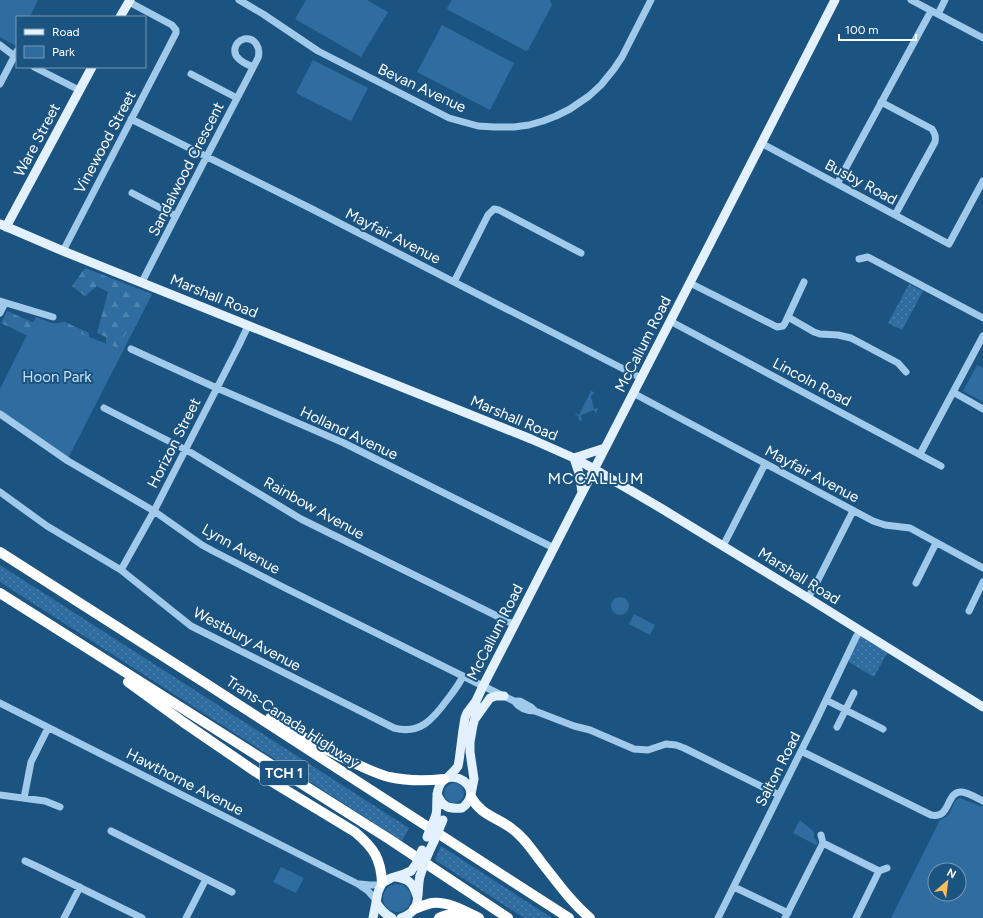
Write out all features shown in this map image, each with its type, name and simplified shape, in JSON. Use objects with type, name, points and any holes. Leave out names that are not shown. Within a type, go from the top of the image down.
[{"type":"highway","name":"Trans-Canada Highway","points":[[0,552],[569,918]]},
{"type":"highway","name":"TCH 1","points":[[0,593],[383,835],[508,918]]},
{"type":"highway","points":[[59,631],[184,722],[256,772],[355,832],[367,843],[376,856],[381,871],[381,884]]},
{"type":"highway","points":[[202,681],[329,751],[372,771],[388,777],[406,780],[429,781],[445,779]]},
{"type":"highway","points":[[471,795],[477,806],[483,812],[511,828],[521,836],[568,897],[590,918]]},
{"type":"highway","points":[[413,913],[426,904],[439,903],[457,908],[478,918]]},
{"type":"highway","points":[[439,918],[444,915],[451,914],[467,918]]},
{"type":"main road","name":"McCallum Road","points":[[445,779],[455,770],[459,761],[467,713],[476,702],[582,492],[835,0]]},
{"type":"main road","points":[[121,16],[129,1]]},
{"type":"main road","name":"Ware Street","points":[[3,226],[91,68]]},
{"type":"main road","name":"Marshall Road","points":[[3,226],[574,458],[723,546],[983,707]]},
{"type":"main road","points":[[582,492],[579,473],[574,458],[605,448]]},
{"type":"main road","points":[[474,720],[490,698],[504,696]]},
{"type":"main road","name":"McCallum Road","points":[[471,795],[474,779],[470,742],[476,714],[476,702]]},
{"type":"main road","points":[[373,918],[381,884],[391,878],[411,871],[425,852],[440,818],[462,808],[469,802],[471,795],[468,786],[460,779],[451,777],[445,779],[439,785],[437,811],[440,818]]},
{"type":"main road","points":[[438,794],[442,803],[446,806],[451,808],[462,808]]},
{"type":"main road","points":[[401,918],[413,913],[416,906],[425,852]]},
{"type":"main road","points":[[396,877],[404,878],[408,881],[413,886],[417,897]]},
{"type":"main road","points":[[376,901],[382,911],[392,918]]},
{"type":"street","name":"Bevan Avenue","points":[[239,0],[264,14],[318,51],[449,118],[478,126],[514,127],[529,125],[556,116],[570,109],[589,96],[601,85],[622,57],[651,0]]},
{"type":"street","points":[[911,0],[983,38]]},
{"type":"street","points":[[837,184],[881,102],[934,12],[945,0]]},
{"type":"street","name":"Vinewood Street","points":[[62,251],[176,33],[176,30],[172,25],[129,1]]},
{"type":"street","points":[[0,45],[16,55],[0,84]]},
{"type":"street","name":"Sandalwood Crescent","points":[[142,282],[253,67]]},
{"type":"street","points":[[36,68],[80,90]]},
{"type":"street","points":[[191,74],[237,98]]},
{"type":"street","points":[[881,102],[932,129],[936,137],[935,142],[895,215]]},
{"type":"street","name":"Mayfair Avenue","points":[[131,119],[207,156],[641,378]]},
{"type":"street","name":"Busby Road","points":[[762,143],[949,244],[983,181]]},
{"type":"street","points":[[132,194],[176,216]]},
{"type":"street","points":[[454,282],[488,215],[494,209],[499,210],[582,253]]},
{"type":"street","points":[[861,259],[868,257],[873,259],[983,318]]},
{"type":"street","points":[[690,283],[775,327],[779,327],[783,326],[804,282]]},
{"type":"street","points":[[0,313],[2,302],[53,317]]},
{"type":"street","points":[[788,317],[814,332],[851,338],[898,362],[906,372]]},
{"type":"street","name":"Lincoln Road","points":[[670,321],[941,466]]},
{"type":"street","name":"Horizon Street","points":[[121,570],[154,511],[248,326]]},
{"type":"street","points":[[920,454],[983,336]]},
{"type":"street","name":"Holland Avenue","points":[[131,349],[344,443],[554,548]]},
{"type":"street","points":[[953,392],[983,409]]},
{"type":"street","name":"Mayfair Avenue","points":[[634,393],[853,511],[879,523],[910,528],[983,568]]},
{"type":"street","name":"Rainbow Avenue","points":[[104,408],[185,449],[300,518],[515,625]]},
{"type":"street","name":"Lynn Avenue","points":[[0,414],[68,461],[154,511],[202,545],[283,587],[514,701],[517,706],[528,711],[534,711],[574,726],[590,730],[634,749],[648,750],[666,744],[676,745],[718,764],[779,795]]},
{"type":"street","points":[[723,546],[765,464]]},
{"type":"street","name":"Westbury Avenue","points":[[0,492],[47,526],[121,570],[191,626],[394,728],[409,730],[418,728],[427,723],[437,713],[460,683],[463,676]]},
{"type":"street","points":[[808,598],[853,511]]},
{"type":"street","points":[[916,583],[936,543]]},
{"type":"street","points":[[969,610],[983,582]]},
{"type":"street","name":"Salton Road","points":[[718,918],[860,631]]},
{"type":"street","points":[[837,727],[854,693]]},
{"type":"street","points":[[826,700],[883,729]]},
{"type":"street","name":"Hawthorne Avenue","points":[[0,704],[358,884],[368,891],[376,901]]},
{"type":"street","points":[[24,798],[31,762],[48,728]]},
{"type":"street","points":[[801,751],[931,815],[936,816],[941,814],[945,810],[951,798],[961,792],[983,801]]},
{"type":"street","points":[[0,794],[45,801],[60,807]]},
{"type":"street","points":[[111,832],[232,892]]},
{"type":"street","points":[[734,886],[786,916],[823,843],[821,835]]},
{"type":"street","points":[[823,843],[879,871]]},
{"type":"street","points":[[25,861],[141,914]]},
{"type":"street","points":[[856,918],[879,871],[887,868]]},
{"type":"street","points":[[186,918],[206,879]]},
{"type":"street","name":"Hawthorne Avenue","points":[[358,884],[370,886],[381,884]]},
{"type":"street","points":[[64,918],[80,887]]},
{"type":"green space","points":[[0,0],[38,0],[30,16],[16,16],[16,46],[0,37]]},
{"type":"green space","points":[[306,0],[367,0],[388,12],[361,57],[295,19]]},
{"type":"green space","points":[[452,0],[550,0],[552,5],[528,50],[526,51],[448,10],[447,8]]},
{"type":"green space","points":[[442,25],[514,63],[490,110],[417,72]]},
{"type":"green space","points":[[313,60],[368,88],[351,121],[296,93]]},
{"type":"green space","name":"Hoon Park","points":[[85,268],[152,294],[68,458],[45,441],[38,423],[41,408],[25,403],[17,381],[31,368],[30,337],[1,323],[7,311],[39,325],[65,322],[89,333],[89,351],[106,347],[106,337],[97,333],[108,292],[97,286],[85,296],[72,286]]},
{"type":"green space","points":[[909,284],[923,291],[902,330],[888,323]]},
{"type":"green space","name":"Hoon Park","points":[[148,292],[152,294],[68,458],[0,410],[0,389],[36,317],[118,348]]},
{"type":"green space","points":[[977,365],[983,368],[983,402],[963,391]]},
{"type":"green space","points":[[591,391],[594,392],[591,396],[594,409],[598,408],[596,414],[594,410],[581,415],[582,420],[579,421],[578,416],[575,413],[579,415]]},
{"type":"green space","points":[[0,565],[409,828],[402,841],[0,582]]},
{"type":"green space","points":[[620,597],[626,600],[629,606],[626,612],[620,615],[614,612],[611,606],[614,600]]},
{"type":"green space","points":[[634,614],[655,625],[650,635],[629,624]]},
{"type":"green space","points":[[860,632],[889,650],[874,677],[847,661]]},
{"type":"green space","points":[[450,783],[458,783],[464,789],[464,797],[458,803],[450,803],[444,797],[444,789]]},
{"type":"green space","points":[[960,798],[983,807],[983,918],[891,918],[940,820],[949,814],[954,802]]},
{"type":"green space","points":[[800,820],[814,832],[814,837],[818,843],[816,845],[793,833]]},
{"type":"green space","points":[[441,846],[552,918],[524,918],[435,860]]},
{"type":"green space","points":[[281,867],[304,878],[296,893],[273,882]]},
{"type":"green space","points":[[397,884],[407,888],[411,898],[407,908],[397,912],[387,908],[383,898],[387,888]]},
{"type":"district","name":"MCCALLUM","points":[[596,478]]}]
